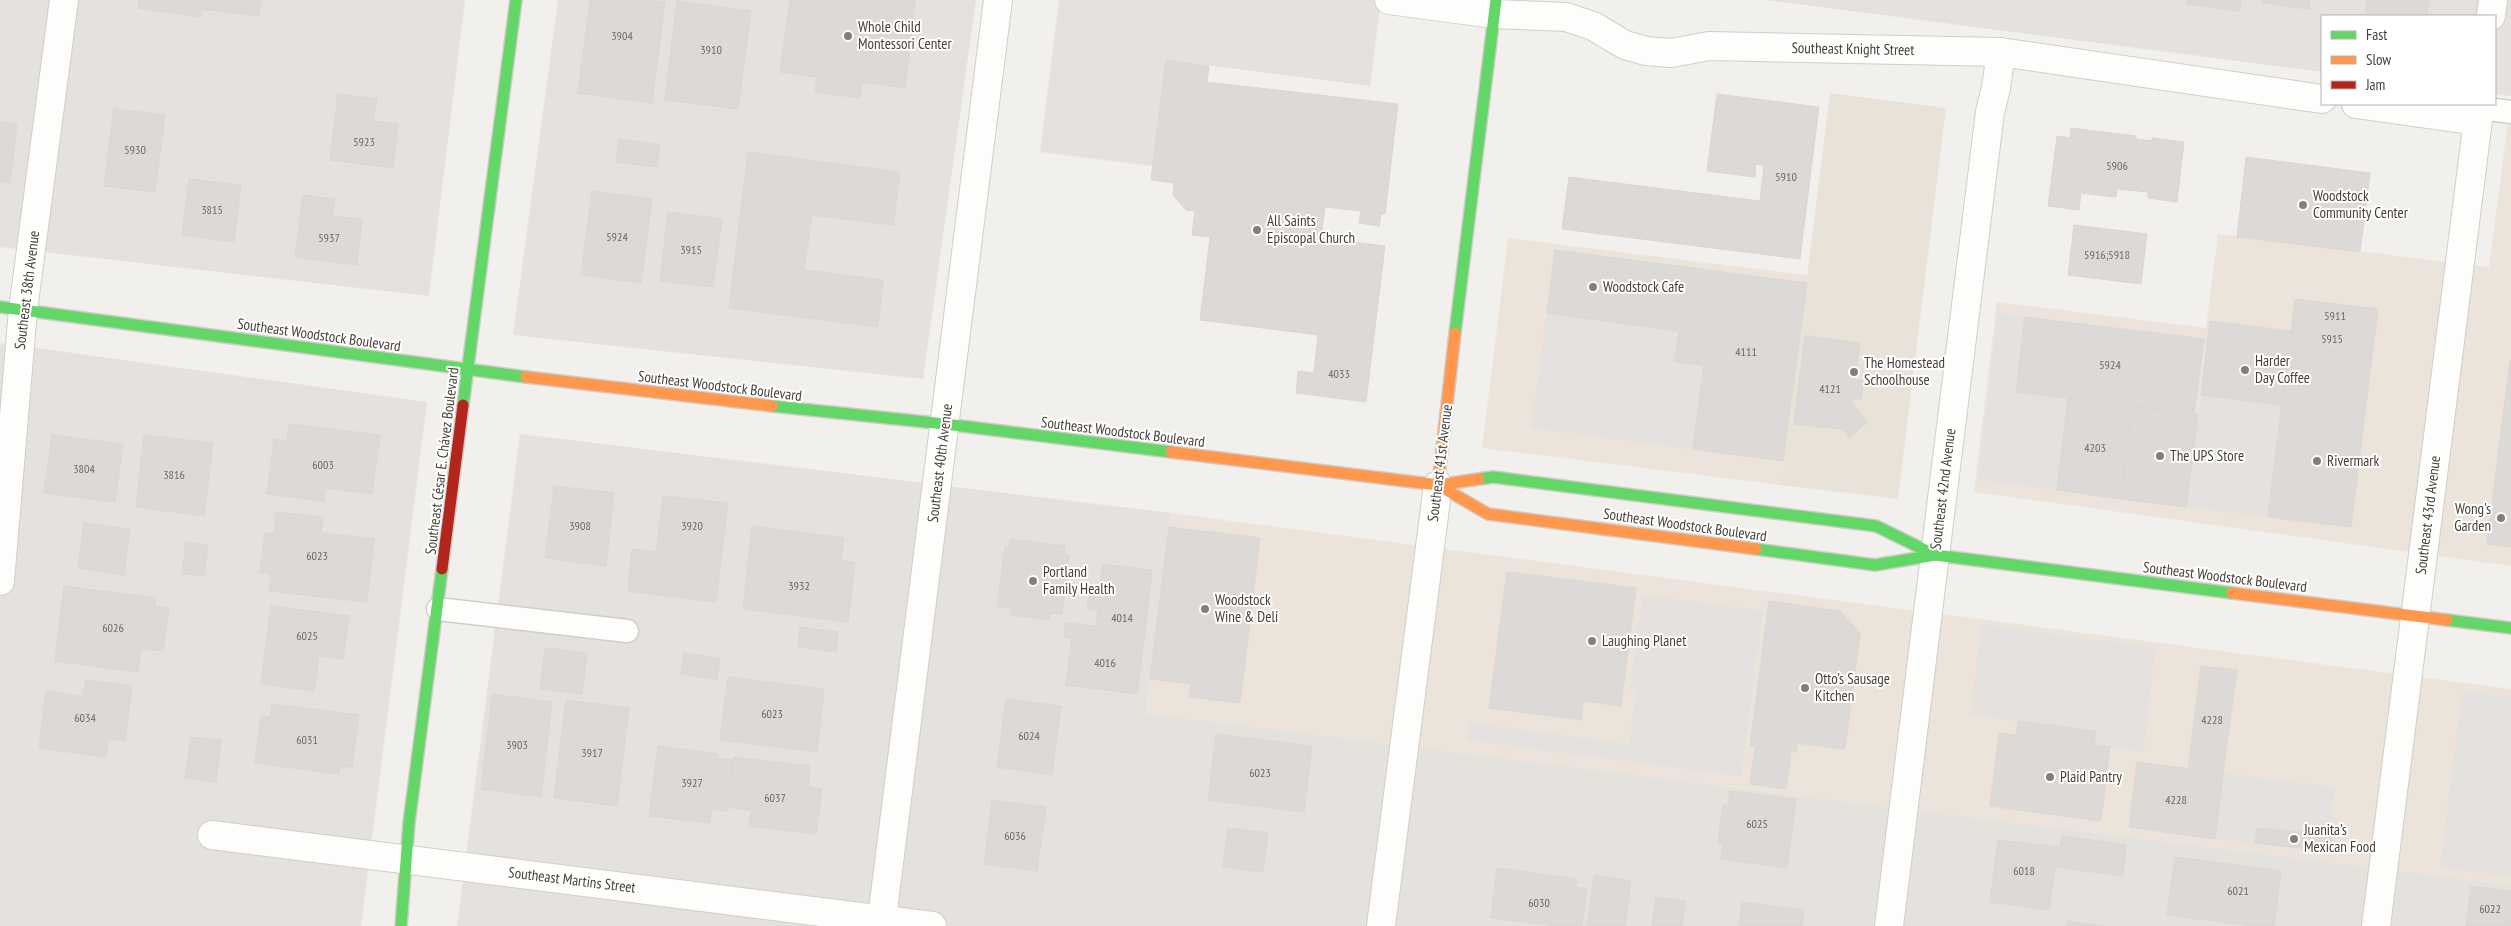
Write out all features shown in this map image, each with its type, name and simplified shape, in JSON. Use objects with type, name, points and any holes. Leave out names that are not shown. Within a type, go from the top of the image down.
[{"type":"main road","name":"Southeast César E. Chávez Boulevard","points":[[401,926],[406,859],[516,0]]},
{"type":"main road","name":"Southeast 41st Avenue","points":[[1438,486],[1495,7]]},
{"type":"main road","name":"Southeast Woodstock Boulevard","points":[[12,309],[685,398],[945,424],[1438,486],[1493,477],[1876,526],[1935,555]]},
{"type":"main road","name":"Southeast Woodstock Boulevard","points":[[1438,486],[1488,514],[1875,565],[1935,555],[2511,628]]},
{"type":"street","name":"Southeast 38th Avenue","points":[[0,581],[12,309],[64,0]]},
{"type":"street","name":"Southeast 40th Avenue","points":[[882,923],[998,0]]},
{"type":"street","name":"Southeast Knight Street","points":[[1389,0],[1495,7],[1566,17],[1593,26],[1625,45],[1646,51],[1671,53],[1708,46],[2001,52],[2321,99]]},
{"type":"street","points":[[2491,15],[2493,0]]},
{"type":"street","name":"Southeast 42nd Avenue","points":[[1888,926],[1990,112],[1996,88],[2001,52]]},
{"type":"street","points":[[2374,105],[2479,111]]},
{"type":"street","name":"Southeast 43rd Avenue","points":[[2376,926],[2479,111]]},
{"type":"street","name":"Southeast 41st Avenue","points":[[1381,926],[1438,486]]},
{"type":"street","name":"Southeast Martins Street","points":[[212,835],[882,923],[932,926]]},
{"type":"lane","points":[[2479,111],[2511,112]]},
{"type":"lane","points":[[438,609],[627,631]]},
{"type":"shaded area","points":[[0,0],[465,0],[429,296],[0,247]]},
{"type":"shaded area","points":[[558,0],[976,0],[923,379],[513,335]]},
{"type":"shaded area","points":[[1059,0],[1381,0],[1370,86],[1166,60],[1153,166],[1040,152]]},
{"type":"shaded area","points":[[1766,0],[2511,0],[2511,96],[2496,94],[2496,15],[2321,15],[2321,72]]},
{"type":"shaded area","name":"The Homestead Schoolhouse","points":[[1830,93],[1946,108],[1898,499],[1781,485]]},
{"type":"shaded area","points":[[2511,99],[2511,566],[1974,492],[1997,302],[2206,328],[2218,234],[2489,267]]},
{"type":"shaded area","points":[[1508,238],[1807,275],[1781,485],[1482,448]]},
{"type":"shaded area","points":[[1547,313],[1679,331],[1675,362],[1704,365],[1693,449],[1531,428]]},
{"type":"shaded area","points":[[1998,314],[2025,317],[2016,391],[2068,398],[2057,490],[1978,480]]},
{"type":"shaded area","points":[[0,343],[427,402],[361,926],[0,926]]},
{"type":"shaded area","points":[[2201,395],[2281,405],[2268,517],[2186,507]]},
{"type":"shaded area","points":[[520,434],[1171,513],[1146,713],[2511,885],[2511,926],[457,926]]},
{"type":"shaded area","points":[[1171,513],[2511,689],[2511,885],[1146,713]]},
{"type":"shaded area","points":[[1643,595],[1763,611],[1741,776],[1467,740],[1469,723],[1629,744],[1637,690],[1630,689]]},
{"type":"shaded area","points":[[1981,624],[2155,648],[2144,752],[2094,745],[2096,731],[1971,715]]},
{"type":"shaded area","points":[[2462,691],[2511,697],[2511,876],[2440,868]]},
{"type":"shaded area","points":[[2223,773],[2335,787],[2327,852],[2215,839]]},
{"type":"building","points":[[139,0],[261,0],[259,16],[201,9],[201,17],[138,8]]},
{"type":"building","points":[[590,0],[648,0],[665,2],[652,103],[578,93]]},
{"type":"building","name":"Whole Child Montessori Center","points":[[790,0],[915,1],[905,88],[862,82],[860,98],[815,92],[817,77],[780,72]]},
{"type":"building","points":[[2188,0],[2241,0],[2240,11],[2187,4]]},
{"type":"building","points":[[2262,0],[2310,0],[2309,9],[2262,3]]},
{"type":"building","points":[[2367,0],[2429,0],[2427,15],[2365,15]]},
{"type":"building","points":[[677,1],[751,11],[738,109],[665,100]]},
{"type":"building","name":"All Saints Episcopal Church","points":[[1166,60],[1209,66],[1207,82],[1398,104],[1385,214],[1381,214],[1379,226],[1359,223],[1361,211],[1325,207],[1321,238],[1385,246],[1366,402],[1296,393],[1298,371],[1314,373],[1318,335],[1200,320],[1210,237],[1192,235],[1195,211],[1186,210],[1173,195],[1174,183],[1151,180]]},
{"type":"building","points":[[338,94],[377,99],[373,121],[398,124],[393,168],[330,160]]},
{"type":"building","points":[[1717,94],[1819,107],[1800,259],[1562,229],[1569,177],[1760,201],[1764,165],[1756,164],[1755,177],[1707,171]]},
{"type":"building","points":[[114,109],[165,115],[155,192],[104,186]]},
{"type":"building","points":[[0,122],[17,124],[10,183],[0,182]]},
{"type":"building","points":[[2071,128],[2136,136],[2136,139],[2152,141],[2152,138],[2184,142],[2177,202],[2148,198],[2148,192],[2117,189],[2116,197],[2081,193],[2079,210],[2048,206],[2057,136],[2070,138]]},
{"type":"building","points":[[619,139],[660,145],[657,167],[616,162]]},
{"type":"building","points":[[748,152],[900,172],[893,225],[812,215],[804,270],[883,280],[878,327],[729,308]]},
{"type":"building","name":"Woodstock Community Center","points":[[2246,157],[2370,173],[2360,252],[2237,237]]},
{"type":"building","points":[[189,179],[241,185],[234,242],[182,235]]},
{"type":"building","points":[[592,191],[652,199],[641,283],[581,275]]},
{"type":"building","points":[[303,195],[335,199],[332,216],[362,219],[357,265],[295,257]]},
{"type":"building","points":[[668,212],[722,219],[713,287],[660,281]]},
{"type":"building","points":[[2074,225],[2147,234],[2141,284],[2068,275]]},
{"type":"building","points":[[1555,250],[1807,283],[1783,461],[1693,449],[1704,365],[1675,362],[1679,331],[1547,313]]},
{"type":"building","points":[[2295,299],[2378,309],[2375,333],[2292,323]]},
{"type":"building","points":[[2025,317],[2204,339],[2194,413],[2016,392]]},
{"type":"building","name":"Harder Day Coffee","points":[[2210,321],[2291,331],[2281,405],[2201,395]]},
{"type":"building","points":[[2292,323],[2375,333],[2372,356],[2289,346]]},
{"type":"building","points":[[1805,336],[1860,343],[1855,380],[1863,381],[1861,399],[1853,398],[1852,404],[1867,422],[1849,438],[1842,429],[1794,424]]},
{"type":"building","name":"Rivermark","points":[[2289,346],[2372,356],[2351,527],[2268,517]]},
{"type":"building","points":[[2511,361],[2511,417],[2503,416]]},
{"type":"building","points":[[2068,398],[2132,406],[2121,499],[2057,490]]},
{"type":"building","name":"The UPS Store","points":[[2132,406],[2198,414],[2186,507],[2121,499]]},
{"type":"building","points":[[2503,416],[2511,417],[2511,491],[2494,489]]},
{"type":"building","points":[[289,424],[380,435],[372,494],[325,488],[324,501],[267,494],[274,439],[287,441]]},
{"type":"building","points":[[52,435],[123,444],[115,502],[44,493]]},
{"type":"building","points":[[144,435],[213,443],[204,516],[136,507]]},
{"type":"building","points":[[554,486],[614,493],[606,566],[545,558]]},
{"type":"building","name":"Wong's Garden","points":[[2494,489],[2511,491],[2511,547],[2487,544]]},
{"type":"building","points":[[663,496],[728,503],[716,602],[628,591],[632,549],[656,552]]},
{"type":"building","points":[[276,512],[323,517],[321,533],[374,539],[367,602],[269,591],[271,574],[260,572],[265,533],[274,534]]},
{"type":"building","points":[[84,523],[130,529],[124,575],[78,568]]},
{"type":"building","points":[[752,526],[844,538],[841,560],[855,562],[848,622],[743,609]]},
{"type":"building","name":"Woodstock Wine & Deli","points":[[1169,527],[1260,538],[1240,703],[1189,697],[1191,684],[1150,679]]},
{"type":"building","name":"Portland Family Health","points":[[1010,539],[1065,546],[1064,555],[1069,555],[1062,614],[1050,613],[1049,620],[1011,615],[1012,608],[997,606],[1005,547],[1009,548]]},
{"type":"building","points":[[186,542],[208,545],[204,576],[182,574]]},
{"type":"building","points":[[1103,564],[1152,570],[1148,605],[1089,597],[1091,585],[1100,586]]},
{"type":"building","points":[[1507,572],[1636,588],[1621,706],[1583,701],[1581,720],[1489,708]]},
{"type":"building","points":[[64,586],[156,598],[155,606],[169,608],[163,651],[141,649],[138,672],[55,661]]},
{"type":"building","points":[[1089,597],[1148,605],[1144,641],[1095,634],[1098,610],[1087,609]]},
{"type":"building","name":"Otto's Sausage Kitchen","points":[[1769,601],[1840,611],[1860,633],[1845,749],[1797,743],[1796,752],[1750,746]]},
{"type":"building","points":[[271,606],[349,616],[343,659],[319,656],[314,691],[261,684]]},
{"type":"building","points":[[1065,623],[1096,626],[1095,634],[1144,641],[1137,694],[1066,685],[1072,638],[1064,637]]},
{"type":"building","points":[[800,627],[838,632],[836,652],[798,647]]},
{"type":"building","points":[[545,648],[587,653],[582,694],[540,689]]},
{"type":"building","points":[[684,653],[720,658],[717,680],[681,674]]},
{"type":"building","points":[[2201,666],[2237,670],[2223,773],[2188,769]]},
{"type":"building","points":[[728,677],[824,689],[817,752],[720,740]]},
{"type":"building","points":[[86,680],[132,686],[125,741],[108,739],[106,757],[39,748],[46,691],[83,697]]},
{"type":"building","points":[[492,694],[552,702],[541,797],[481,789]]},
{"type":"building","points":[[1006,699],[1061,706],[1052,775],[997,767]]},
{"type":"building","points":[[566,700],[629,708],[617,806],[554,798]]},
{"type":"building","points":[[272,704],[359,715],[352,767],[340,766],[339,774],[255,763],[261,716],[271,717]]},
{"type":"building","name":"Plaid Pantry","points":[[2018,721],[2096,731],[2094,745],[2110,747],[2101,821],[1990,806],[1999,733],[2016,735]]},
{"type":"building","points":[[1216,734],[1312,746],[1304,812],[1208,800]]},
{"type":"building","points":[[191,737],[221,740],[216,782],[185,778]]},
{"type":"building","points":[[658,746],[718,754],[718,758],[733,760],[727,811],[712,809],[710,823],[649,816]]},
{"type":"building","points":[[1755,747],[1791,752],[1786,789],[1750,784]]},
{"type":"building","points":[[734,757],[810,766],[808,787],[822,789],[816,834],[749,826],[751,811],[727,807]]},
{"type":"building","points":[[2137,762],[2223,773],[2215,839],[2129,827]]},
{"type":"building","points":[[1730,791],[1796,799],[1787,868],[1721,859],[1723,843],[1718,842],[1723,805],[1728,806]]},
{"type":"building","points":[[992,800],[1046,807],[1037,871],[984,864]]},
{"type":"building","points":[[1228,828],[1268,833],[1263,872],[1223,867]]},
{"type":"building","name":"Juanita's Mexican Food","points":[[2257,828],[2332,835],[2330,851],[2255,843]]},
{"type":"building","points":[[2062,836],[2126,845],[2123,876],[2055,867],[2049,910],[1990,902],[1998,840],[2060,847]]},
{"type":"building","points":[[2175,857],[2281,871],[2274,926],[2253,926],[2167,915]]},
{"type":"building","points":[[1497,868],[1577,879],[1575,887],[1587,889],[1582,926],[1557,926],[1491,918]]},
{"type":"building","points":[[1594,875],[1631,881],[1625,926],[1587,926]]},
{"type":"building","points":[[2471,886],[2511,891],[2511,926],[2466,926]]},
{"type":"building","points":[[1656,897],[1685,901],[1682,926],[1652,926]]},
{"type":"building","points":[[1742,902],[1804,910],[1802,926],[1739,926]]},
{"type":"building","points":[[2067,921],[2105,926],[2067,926]]},
{"type":"traffic: fast","points":[[463,405],[516,0]]},
{"type":"traffic: fast","points":[[1455,333],[1496,0]]},
{"type":"traffic: fast","points":[[0,307],[526,377]]},
{"type":"traffic: fast","points":[[772,406],[945,424],[1171,452]]},
{"type":"traffic: fast","points":[[1479,479],[1493,477],[1876,526],[1935,555]]},
{"type":"traffic: fast","points":[[1756,549],[1875,565],[1935,555],[2232,593]]},
{"type":"traffic: fast","points":[[401,926],[409,823],[442,569]]},
{"type":"traffic: fast","points":[[2447,620],[2511,628]]},
{"type":"traffic: slow","points":[[1438,485],[1455,333]]},
{"type":"traffic: slow","points":[[526,377],[772,406]]},
{"type":"traffic: slow","points":[[1171,452],[1438,485],[1479,479]]},
{"type":"traffic: slow","points":[[1438,485],[1488,514],[1756,549]]},
{"type":"traffic: slow","points":[[2232,593],[2447,620]]},
{"type":"traffic: jam","points":[[442,569],[463,405]]},
{"type":"place","name":"Whole Child Montessori Center","points":[[848,36]]},
{"type":"place","name":"Woodstock Community Center","points":[[2303,205]]},
{"type":"place","name":"All Saints Episcopal Church","points":[[1257,230]]},
{"type":"place","name":"Woodstock Cafe","points":[[1593,287]]},
{"type":"place","name":"Harder Day Coffee","points":[[2245,370]]},
{"type":"place","name":"The Homestead Schoolhouse","points":[[1854,372]]},
{"type":"place","name":"The UPS Store","points":[[2160,456]]},
{"type":"place","name":"Rivermark","points":[[2317,461]]},
{"type":"place","name":"Wong's Garden","points":[[2501,518]]},
{"type":"place","name":"Portland Family Health","points":[[1033,581]]},
{"type":"place","name":"Woodstock Wine & Deli","points":[[1205,609]]},
{"type":"place","name":"Laughing Planet","points":[[1592,641]]},
{"type":"place","name":"Otto's Sausage Kitchen","points":[[1805,688]]},
{"type":"place","name":"Plaid Pantry","points":[[2050,777]]},
{"type":"place","name":"Juanita's Mexican Food","points":[[2294,839]]}]
